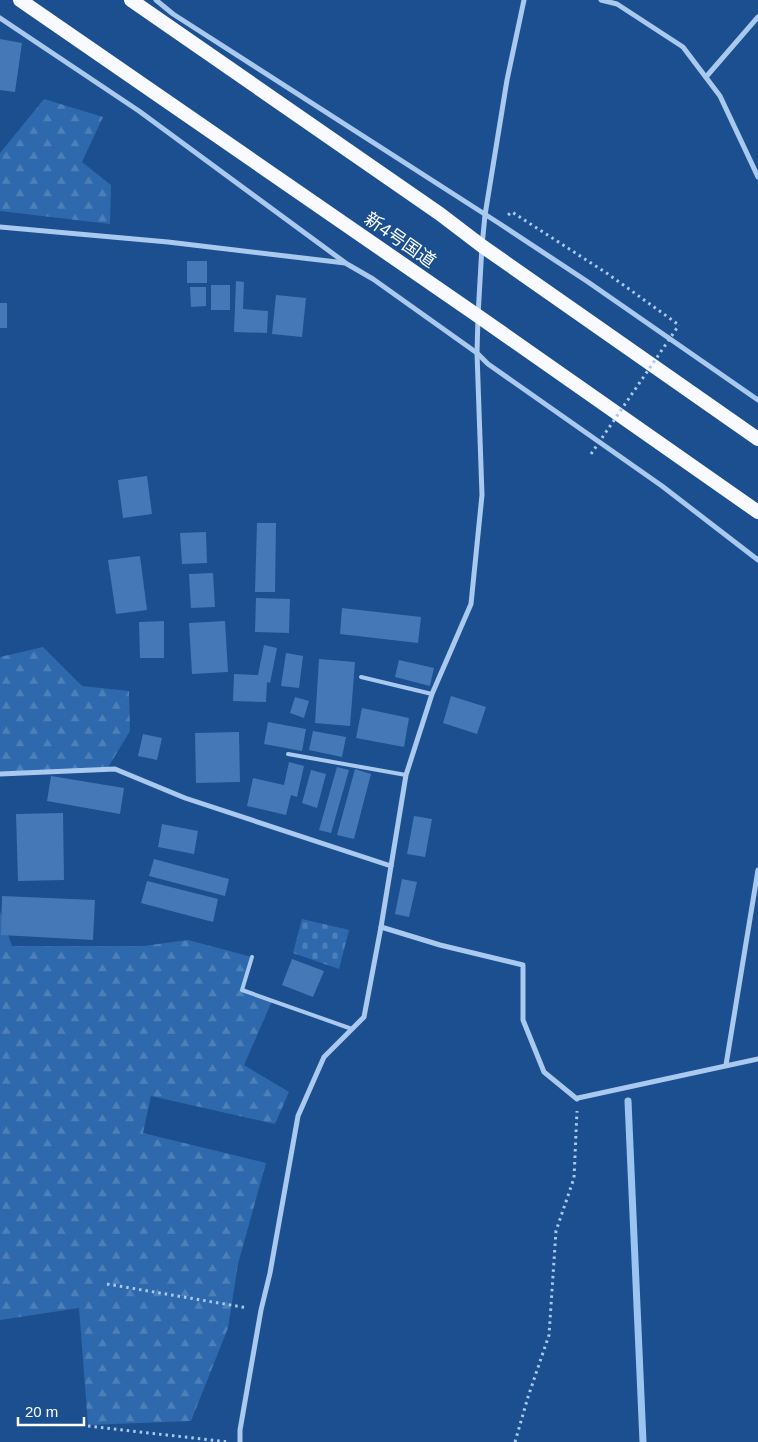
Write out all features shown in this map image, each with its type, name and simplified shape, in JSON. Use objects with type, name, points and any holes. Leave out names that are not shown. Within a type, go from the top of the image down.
[{"type":"highway","name":"新4号国道","points":[[20,0],[758,512]]},
{"type":"highway","points":[[132,0],[440,214],[482,246],[758,439]]},
{"type":"street","points":[[156,0],[173,14],[588,282],[758,400]]},
{"type":"street","points":[[240,1442],[240,1430],[261,1310],[270,1273],[298,1116],[324,1057],[364,1017],[406,775],[432,694],[471,604],[482,495],[477,353],[482,246],[485,215],[507,80],[524,0]]},
{"type":"street","points":[[601,0],[616,4],[683,47],[720,96],[758,177]]},
{"type":"street","points":[[706,77],[758,17]]},
{"type":"street","points":[[0,18],[139,111],[347,264],[373,279],[477,353],[488,364],[662,486],[758,560]]},
{"type":"street","points":[[0,227],[168,242],[347,264]]},
{"type":"street","points":[[0,774],[115,769],[185,798],[391,866]]},
{"type":"street","points":[[726,1066],[758,870]]},
{"type":"street","points":[[381,927],[440,945],[523,965],[523,1020],[544,1072],[576,1099],[758,1059]]},
{"type":"lane","points":[[361,677],[432,694]]},
{"type":"lane","points":[[288,754],[406,775]]},
{"type":"lane","points":[[252,958],[242,990],[352,1029]]},
{"type":"path","points":[[497,222],[512,212],[608,274],[680,326],[590,454]]},
{"type":"path","points":[[514,1442],[549,1335],[556,1231],[574,1178],[578,1098]]},
{"type":"path","points":[[107,1284],[261,1310]]},
{"type":"path","points":[[88,1426],[231,1442]]},
{"type":"green space","points":[[44,99],[103,117],[82,162],[111,185],[110,224],[0,211],[0,153]]},
{"type":"green space","points":[[43,647],[82,686],[129,691],[130,731],[107,769],[0,774],[0,657]]},
{"type":"green space","points":[[0,911],[12,946],[143,946],[188,940],[252,957],[242,990],[272,1001],[244,1065],[289,1092],[275,1124],[151,1096],[143,1133],[266,1163],[238,1264],[228,1328],[191,1421],[88,1425],[79,1308],[0,1320]]},
{"type":"green space","points":[[302,919],[349,930],[339,969],[293,953]]},
{"type":"building","points":[[0,39],[22,43],[15,92],[0,90]]},
{"type":"building","points":[[187,261],[207,261],[207,283],[187,283]]},
{"type":"building","points":[[236,281],[244,282],[243,309],[268,311],[267,333],[234,332]]},
{"type":"building","points":[[211,285],[230,285],[230,310],[211,310]]},
{"type":"building","points":[[190,287],[206,287],[206,306],[191,307]]},
{"type":"building","points":[[276,295],[306,298],[302,337],[272,334]]},
{"type":"building","points":[[0,303],[7,303],[7,328],[0,328]]},
{"type":"building","points":[[147,476],[152,514],[123,518],[118,480]]},
{"type":"building","points":[[257,523],[276,523],[275,592],[255,592]]},
{"type":"building","points":[[206,532],[207,563],[182,564],[180,533]]},
{"type":"building","points":[[140,556],[147,610],[116,614],[108,560]]},
{"type":"building","points":[[213,573],[215,607],[191,608],[189,574]]},
{"type":"building","points":[[256,598],[290,599],[289,633],[255,632]]},
{"type":"building","points":[[342,608],[421,617],[418,643],[340,634]]},
{"type":"building","points":[[164,621],[164,658],[140,658],[139,622]]},
{"type":"building","points":[[225,621],[228,672],[192,674],[189,623]]},
{"type":"building","points":[[264,645],[277,648],[270,683],[267,682],[266,702],[233,701],[234,674],[258,675]]},
{"type":"building","points":[[286,653],[303,656],[299,688],[281,686]]},
{"type":"building","points":[[319,659],[355,662],[350,726],[315,723]]},
{"type":"building","points":[[399,660],[434,668],[430,686],[395,677]]},
{"type":"building","points":[[451,696],[486,707],[477,734],[443,723]]},
{"type":"building","points":[[295,697],[309,701],[304,718],[290,713]]},
{"type":"building","points":[[362,708],[409,718],[404,747],[356,738]]},
{"type":"building","points":[[268,722],[306,729],[302,751],[264,744]]},
{"type":"building","points":[[313,731],[346,737],[342,757],[309,750]]},
{"type":"building","points":[[239,732],[240,782],[196,783],[195,733]]},
{"type":"building","points":[[143,734],[162,738],[157,760],[138,756]]},
{"type":"building","points":[[289,762],[304,766],[297,797],[291,795],[286,815],[247,806],[253,778],[284,785]]},
{"type":"building","points":[[337,767],[349,770],[331,833],[319,830]]},
{"type":"building","points":[[355,769],[371,774],[354,839],[337,835]]},
{"type":"building","points":[[311,770],[326,774],[317,808],[302,803]]},
{"type":"building","points":[[51,776],[124,788],[120,814],[47,801]]},
{"type":"building","points":[[63,813],[64,880],[18,881],[16,814]]},
{"type":"building","points":[[414,816],[432,819],[425,857],[407,854]]},
{"type":"building","points":[[162,824],[198,831],[194,854],[158,847]]},
{"type":"building","points":[[154,859],[229,879],[225,896],[149,876]]},
{"type":"building","points":[[402,879],[417,882],[409,917],[395,914]]},
{"type":"building","points":[[147,881],[218,899],[213,922],[141,903]]},
{"type":"building","points":[[2,896],[95,900],[93,940],[1,935]]},
{"type":"building","points":[[292,959],[324,971],[313,997],[282,985]]},
{"type":"waterway","points":[[628,1101],[643,1442]]}]
